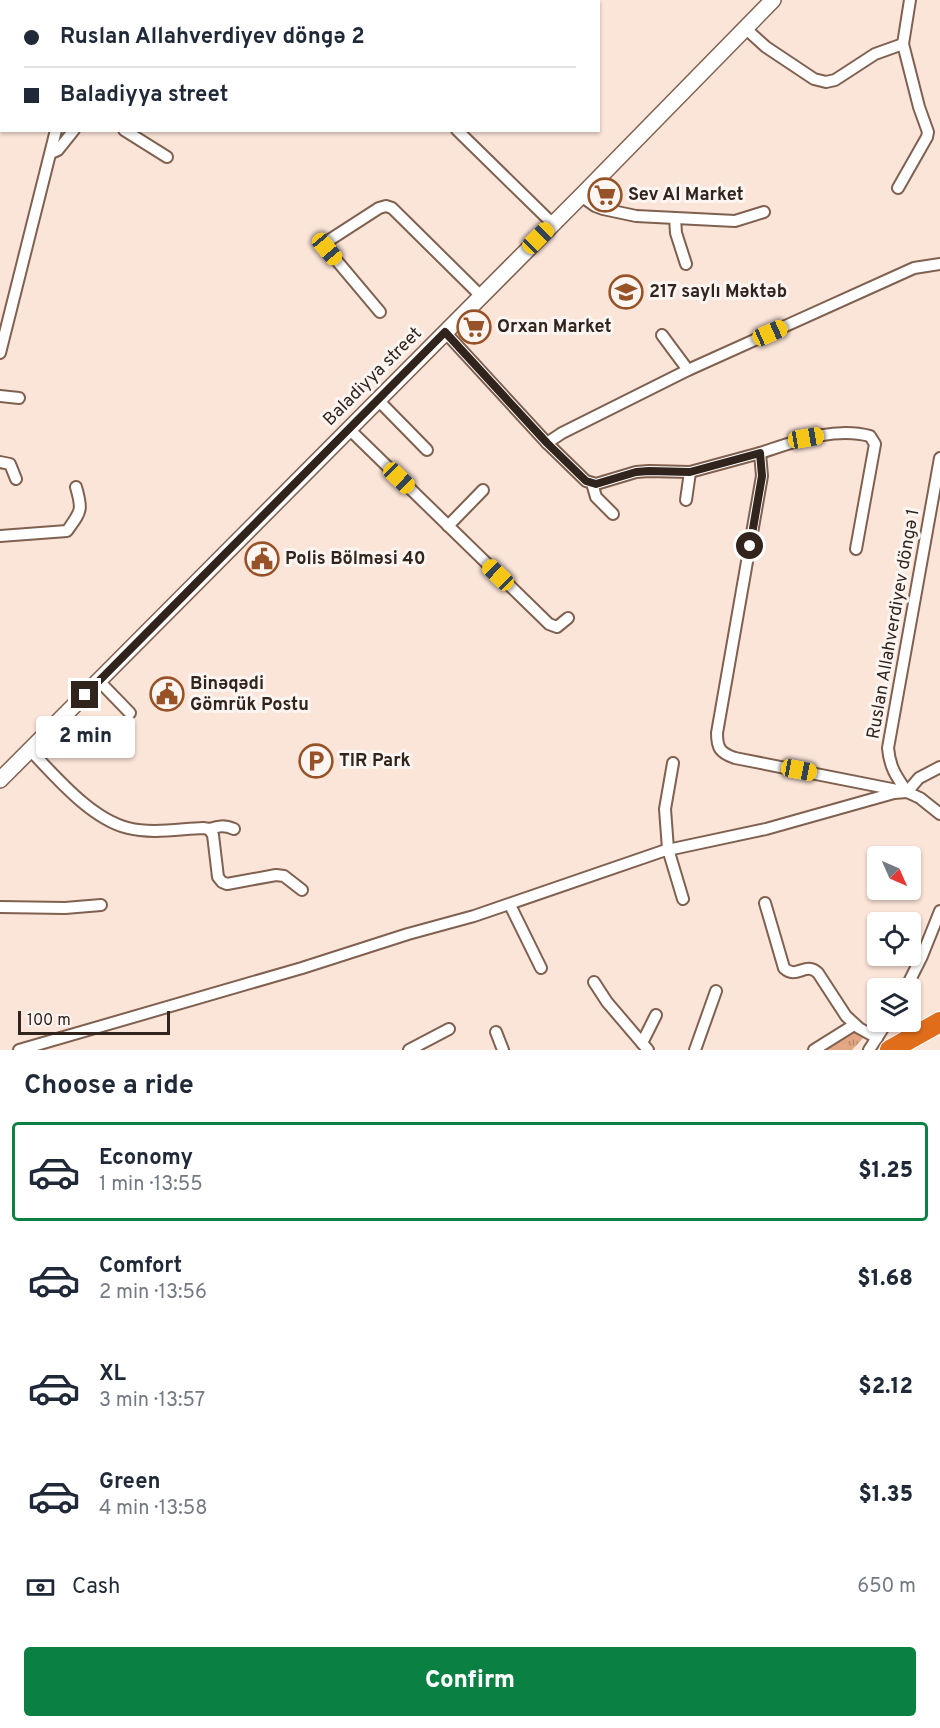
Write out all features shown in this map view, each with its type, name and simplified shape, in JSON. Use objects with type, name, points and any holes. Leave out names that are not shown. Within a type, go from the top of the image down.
[{"type":"highway","points":[[883,1044],[940,1022]]},
{"type":"highway","points":[[914,1050],[940,1035]]},
{"type":"street","name":"Baladiyya street","points":[[0,780],[581,196],[772,0]]},
{"type":"street","points":[[898,188],[928,132],[919,107],[903,44],[910,0]]},
{"type":"street","points":[[745,28],[766,47],[814,78],[826,82],[835,80],[875,54],[903,44]]},
{"type":"street","points":[[0,353],[56,132]]},
{"type":"street","points":[[51,153],[57,150],[72,132]]},
{"type":"street","points":[[127,132],[167,157]]},
{"type":"street","points":[[459,132],[553,224]]},
{"type":"street","points":[[581,196],[595,206],[617,213],[643,217],[735,221],[764,212]]},
{"type":"street","points":[[380,312],[327,249],[327,245],[332,239],[386,206],[392,208],[481,296]]},
{"type":"street","points":[[675,218],[676,234],[686,264]]},
{"type":"street","points":[[547,443],[562,433],[688,370],[914,268],[940,264]]},
{"type":"street","points":[[445,332],[547,443],[581,477],[596,484],[636,472],[690,472],[806,438],[842,433],[870,436],[875,444],[856,549]]},
{"type":"street","points":[[662,334],[688,370]]},
{"type":"street","points":[[0,396],[19,398]]},
{"type":"street","points":[[378,400],[427,450]]},
{"type":"street","points":[[349,429],[549,624],[557,627],[568,618]]},
{"type":"street","points":[[760,453],[762,476],[717,733],[720,749],[735,758],[907,792],[920,798],[940,814]]},
{"type":"street","name":"Ruslan Allahverdiyev döngə 1","points":[[907,792],[892,771],[888,748],[940,458]]},
{"type":"street","points":[[0,462],[10,464],[16,479]]},
{"type":"street","points":[[686,500],[690,472]]},
{"type":"street","points":[[592,483],[596,497],[613,514]]},
{"type":"street","points":[[0,536],[67,531],[81,506],[76,487]]},
{"type":"street","points":[[448,526],[483,490]]},
{"type":"street","points":[[99,681],[130,713]]},
{"type":"street","points":[[30,750],[67,788],[113,823],[143,831],[209,829],[220,825],[234,829]]},
{"type":"street","points":[[673,763],[665,809],[668,849],[683,899]]},
{"type":"street","points":[[19,1050],[302,968],[408,933],[510,905],[668,849],[766,829],[894,793],[907,792],[919,778],[940,766]]},
{"type":"street","points":[[209,829],[213,835],[218,877],[222,882],[227,884],[276,875],[284,876],[302,890]]},
{"type":"street","points":[[765,903],[784,968],[792,973],[813,968],[854,1025],[883,1044]]},
{"type":"street","points":[[0,907],[65,908],[100,905]]},
{"type":"street","points":[[510,905],[542,968]]},
{"type":"street","points":[[911,978],[937,925],[940,911]]},
{"type":"street","points":[[594,982],[607,1002],[645,1046],[656,1015]]},
{"type":"street","points":[[695,1050],[716,991]]},
{"type":"street","points":[[814,1050],[854,1025]]},
{"type":"street","points":[[409,1050],[449,1029]]},
{"type":"street","points":[[496,1032],[503,1050]]},
{"type":"street","points":[[868,1050],[883,1044]]},
{"type":"green space","points":[[851,1030],[863,1038],[852,1050],[822,1050]]},
{"type":"place","name":"Sev Al Market","points":[[605,195]]},
{"type":"place","name":"217 saylı Məktəb","points":[[626,292]]},
{"type":"place","name":"Orxan Market","points":[[474,327]]},
{"type":"place","name":"Polis Bölməsi 40","points":[[262,559]]},
{"type":"place","name":"Binəqədi Gömrük Postu","points":[[167,694]]},
{"type":"place","name":"TIR Park","points":[[316,761]]},
{"type":"route","points":[[85,695],[445,332],[547,443],[586,481],[596,484],[636,472],[690,472],[760,453],[762,476],[750,546]]}]
